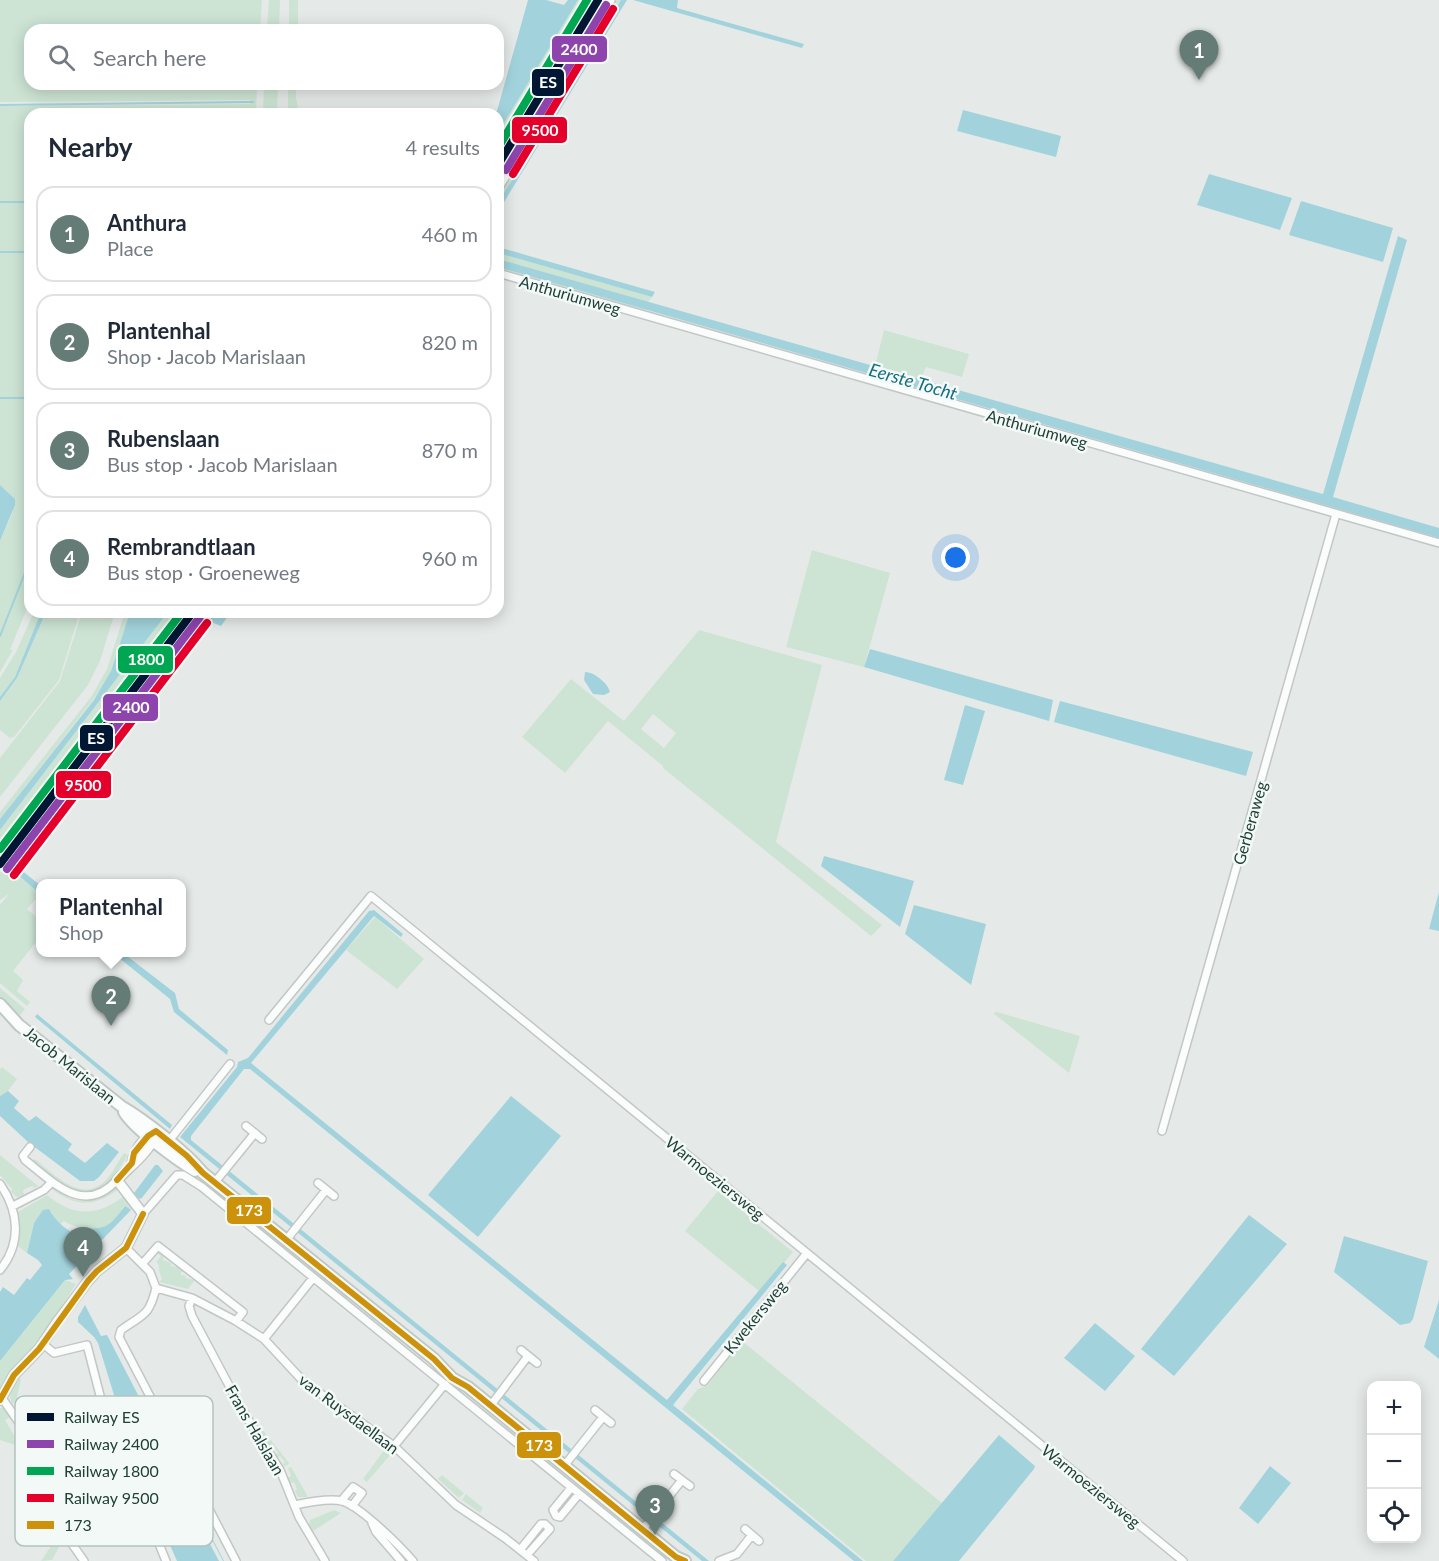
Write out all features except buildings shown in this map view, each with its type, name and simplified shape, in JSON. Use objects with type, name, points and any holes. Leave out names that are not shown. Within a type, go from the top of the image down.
[{"type":"main road","points":[[0,1004],[20,1024]]},
{"type":"main road","points":[[0,1013],[20,1024]]},
{"type":"main road","name":"Jacob Marislaan","points":[[20,1024],[121,1106],[194,1170],[219,1177],[292,1232],[434,1359],[452,1378],[494,1402],[646,1525],[680,1560]]},
{"type":"street","points":[[504,179],[611,0]]},
{"type":"street","name":"Anthuriumweg","points":[[504,275],[1439,543]]},
{"type":"street","name":"Gerberaweg","points":[[1162,1131],[1336,514]]},
{"type":"street","name":"Warmoeziersweg","points":[[269,1020],[371,896],[1183,1561]]},
{"type":"street","points":[[166,1144],[230,1064]]},
{"type":"street","points":[[246,1126],[262,1139]]},
{"type":"street","points":[[219,1177],[255,1133]]},
{"type":"street","points":[[30,1147],[23,1156],[52,1182],[72,1195],[83,1197],[104,1192],[132,1163],[134,1153],[153,1136]]},
{"type":"street","points":[[15,1419],[1,1399],[14,1375],[44,1344],[57,1322],[88,1281],[126,1248],[143,1214],[177,1175],[183,1175],[202,1187],[662,1561]]},
{"type":"street","points":[[117,1180],[143,1214]]},
{"type":"street","points":[[13,1206],[44,1190],[52,1182]]},
{"type":"street","points":[[318,1183],[334,1196]]},
{"type":"street","points":[[0,1184],[13,1206],[16,1228],[15,1241],[0,1270]]},
{"type":"street","points":[[292,1232],[326,1190]]},
{"type":"street","points":[[143,1263],[158,1246],[243,1312],[236,1321]]},
{"type":"street","points":[[126,1248],[143,1263],[156,1288],[153,1301],[143,1317],[121,1330],[119,1337],[150,1396]]},
{"type":"street","name":"Kwekersweg","points":[[704,1381],[807,1253]]},
{"type":"street","points":[[264,1339],[313,1278]]},
{"type":"street","name":"van Ruysdaellaan","points":[[156,1288],[192,1298],[264,1339],[303,1382],[394,1446],[456,1505],[534,1561]]},
{"type":"street","name":"Frans Halslaan","points":[[192,1298],[189,1306],[192,1316],[241,1408],[280,1470],[299,1517],[325,1561]]},
{"type":"street","points":[[44,1344],[54,1353],[87,1346],[100,1396]]},
{"type":"street","points":[[520,1350],[537,1363]]},
{"type":"street","points":[[494,1402],[528,1356]]},
{"type":"street","points":[[394,1446],[445,1384]]},
{"type":"street","points":[[595,1410],[611,1423]]},
{"type":"street","points":[[567,1462],[603,1417]]},
{"type":"street","points":[[674,1474],[690,1486]]},
{"type":"street","points":[[646,1525],[682,1480]]},
{"type":"street","points":[[341,1501],[353,1487],[362,1493],[352,1506]]},
{"type":"street","points":[[571,1488],[554,1510],[556,1516],[560,1517],[579,1494]]},
{"type":"street","points":[[296,1505],[309,1502],[341,1501],[352,1506],[381,1528],[413,1561]]},
{"type":"street","points":[[213,1517],[236,1561]]},
{"type":"street","points":[[372,1523],[376,1532],[401,1561]]},
{"type":"street","points":[[520,1550],[541,1524],[545,1524],[550,1529],[527,1555]]},
{"type":"street","points":[[745,1529],[759,1541]]},
{"type":"street","points":[[719,1561],[737,1554],[752,1535]]},
{"type":"street","points":[[74,1546],[84,1561]]},
{"type":"street","points":[[160,1546],[166,1561]]},
{"type":"green space","points":[[0,0],[262,0],[260,24],[24,24],[24,90],[257,90],[256,108],[24,108],[24,616],[10,650],[13,650],[0,672],[0,541],[12,514],[15,499],[0,485],[0,106],[250,104],[250,100],[0,102]]},
{"type":"green space","points":[[269,0],[280,0],[279,24],[267,24]]},
{"type":"green space","points":[[289,0],[298,0],[298,24],[289,24]]},
{"type":"green space","points":[[578,0],[621,0],[504,193],[504,123]]},
{"type":"green space","points":[[264,90],[278,90],[277,108],[263,108]]},
{"type":"green space","points":[[288,90],[296,90],[298,108],[288,108]]},
{"type":"green space","points":[[504,255],[652,297],[648,302],[504,261]]},
{"type":"green space","points":[[504,269],[644,309],[643,311],[504,272]]},
{"type":"green space","points":[[884,330],[969,354],[962,377],[926,367],[921,379],[875,366]]},
{"type":"green space","points":[[812,550],[890,573],[864,667],[786,647]]},
{"type":"green space","points":[[31,618],[39,618],[15,677],[0,697],[0,678],[16,652]]},
{"type":"green space","points":[[43,618],[78,618],[59,680],[14,737],[10,738],[0,730],[0,701],[17,678]]},
{"type":"green space","points":[[80,618],[113,618],[100,661],[88,685],[0,797],[0,758],[60,681]]},
{"type":"green space","points":[[123,618],[128,618],[111,671],[100,691],[0,819],[0,812],[91,697],[107,669]]},
{"type":"green space","points":[[163,618],[173,618],[0,844],[0,830]]},
{"type":"green space","points":[[196,618],[207,618],[19,863],[16,873],[36,890],[36,899],[27,909],[36,917],[36,942],[13,971],[23,980],[17,991],[30,1002],[27,1006],[0,983],[0,905],[9,894],[0,900],[0,873]]},
{"type":"green space","points":[[699,630],[822,665],[776,842],[882,925],[871,936],[608,721],[565,773],[522,737],[571,679],[624,721]],"holes":[[[653,714],[676,733],[664,748],[641,729]]]},
{"type":"green space","points":[[375,917],[424,959],[397,989],[346,950]]},
{"type":"green space","points":[[0,988],[25,1009],[20,1015],[16,1015],[0,1001]]},
{"type":"green space","points":[[997,1012],[1080,1036],[1069,1073],[993,1013]]},
{"type":"green space","points":[[2,1067],[17,1079],[8,1091],[0,1096],[0,1069]]},
{"type":"green space","points":[[124,1153],[128,1155],[112,1179],[99,1190],[89,1193],[69,1188],[33,1162],[35,1159],[68,1184],[87,1189],[96,1187],[105,1181]]},
{"type":"green space","points":[[0,1155],[38,1186],[23,1190],[24,1196],[17,1197],[0,1175]]},
{"type":"green space","points":[[116,1186],[119,1189],[101,1200],[84,1203],[68,1199],[50,1188],[67,1197],[87,1200]]},
{"type":"green space","points":[[718,1191],[793,1252],[760,1292],[685,1231]]},
{"type":"green space","points":[[47,1195],[66,1207],[86,1212],[105,1207],[125,1195],[133,1207],[131,1210],[124,1206],[110,1225],[100,1230],[80,1228],[64,1221],[60,1224],[49,1209],[34,1223],[27,1253],[18,1246],[20,1223],[18,1212]]},
{"type":"green space","points":[[277,1237],[425,1359],[420,1360],[418,1354],[394,1338],[377,1321],[371,1320],[370,1316],[348,1298],[343,1299],[342,1291],[327,1280],[322,1281],[302,1260],[288,1253],[289,1249],[276,1239]]},
{"type":"green space","points":[[158,1250],[167,1256],[164,1256],[163,1260],[186,1272],[181,1272],[181,1275],[195,1280],[188,1289],[159,1282],[162,1279],[159,1265],[156,1262],[161,1256],[155,1252]]},
{"type":"green space","points":[[65,1280],[76,1284],[40,1341],[14,1367],[0,1391],[0,1361]]},
{"type":"green space","points":[[742,1341],[942,1503],[893,1561],[866,1561],[682,1409],[698,1389],[708,1385]]},
{"type":"green space","points":[[17,1378],[21,1379],[15,1402],[12,1404],[9,1394]]},
{"type":"green space","points":[[0,1408],[5,1408],[12,1416],[5,1420],[15,1437],[15,1445],[0,1440]]},
{"type":"green space","points":[[262,1429],[289,1463],[288,1465],[284,1466],[285,1462],[280,1456],[275,1459],[274,1456],[278,1453],[275,1448],[271,1451],[271,1446]]},
{"type":"green space","points":[[385,1449],[391,1454],[367,1482],[363,1479]]},
{"type":"green space","points":[[291,1467],[307,1497],[298,1497],[294,1482],[289,1484],[287,1478],[291,1476],[288,1468]]},
{"type":"green space","points":[[442,1475],[464,1493],[459,1498],[438,1479]]},
{"type":"green space","points":[[466,1494],[483,1508],[480,1513],[462,1500]]},
{"type":"green space","points":[[334,1510],[341,1513],[313,1531],[309,1526],[310,1520]]},
{"type":"green space","points":[[51,1546],[59,1546],[52,1560],[41,1561]]},
{"type":"water","points":[[528,0],[546,0],[564,5],[568,0],[578,0],[504,123],[504,108],[498,108]]},
{"type":"water","points":[[621,0],[627,0],[504,202],[504,193]]},
{"type":"water","points":[[633,0],[678,0],[677,8],[804,44],[802,48]]},
{"type":"water","points":[[963,110],[1061,136],[1056,157],[957,131]]},
{"type":"water","points":[[1209,174],[1292,198],[1280,230],[1197,205]]},
{"type":"water","points":[[1301,201],[1393,228],[1383,262],[1289,235]]},
{"type":"water","name":"Eerste Tocht","points":[[1398,236],[1407,240],[1333,497],[1439,528],[1439,538],[504,269],[504,261],[1323,494]]},
{"type":"water","points":[[504,249],[655,292],[652,297],[504,255]]},
{"type":"water","points":[[0,485],[15,499],[15,505],[0,541]]},
{"type":"water","points":[[39,618],[43,618],[17,678],[0,701],[0,697],[15,677]]},
{"type":"water","points":[[128,618],[163,618],[0,830],[0,819],[94,700],[111,671]]},
{"type":"water","points":[[207,618],[227,618],[221,626],[211,622],[117,748],[21,870],[36,882],[36,890],[16,873],[19,863]]},
{"type":"water","points":[[870,649],[1053,700],[1049,721],[864,667]]},
{"type":"water","points":[[585,672],[600,679],[607,685],[610,692],[604,695],[593,694],[584,680]]},
{"type":"water","points":[[1060,701],[1253,752],[1246,776],[1054,722]]},
{"type":"water","points":[[965,705],[985,711],[963,785],[944,780]]},
{"type":"water","points":[[824,856],[914,881],[900,927],[821,866]]},
{"type":"water","points":[[1439,892],[1439,931],[1429,929]]},
{"type":"water","points":[[914,905],[986,924],[971,985],[905,934]]},
{"type":"water","points":[[374,910],[403,934],[401,937],[374,916],[251,1063],[667,1400],[783,1262],[787,1265],[673,1405],[863,1561],[854,1561],[250,1069],[244,1069],[191,1136],[191,1140],[709,1561],[702,1561],[180,1137],[237,1067],[238,1062],[248,1058],[369,911]]},
{"type":"water","points":[[118,957],[128,957],[175,993],[179,1009],[228,1050],[227,1055],[174,1012],[170,999]]},
{"type":"water","points":[[37,1014],[172,1125],[170,1129],[35,1017]]},
{"type":"water","points":[[8,1091],[19,1101],[14,1108],[29,1121],[36,1116],[72,1144],[68,1150],[85,1163],[107,1143],[119,1152],[94,1181],[80,1181],[28,1142],[0,1116],[0,1096]]},
{"type":"water","points":[[511,1096],[561,1136],[478,1237],[428,1195]]},
{"type":"water","points":[[155,1165],[163,1171],[141,1199],[138,1198],[134,1193]]},
{"type":"water","points":[[125,1206],[131,1210],[69,1274],[73,1279],[65,1280],[0,1361],[0,1292],[3,1287],[14,1295],[27,1278],[30,1280],[42,1265],[27,1253],[34,1223],[43,1210],[49,1209],[62,1225],[80,1236],[81,1228],[97,1228],[107,1225]]},
{"type":"water","points":[[1249,1215],[1287,1244],[1174,1376],[1141,1349]]},
{"type":"water","points":[[1344,1236],[1428,1261],[1410,1323],[1400,1325],[1334,1272]]},
{"type":"water","points":[[1439,1300],[1439,1359],[1424,1347]]},
{"type":"water","points":[[85,1305],[101,1336],[107,1335],[139,1396],[114,1396],[98,1343],[78,1322],[78,1317]]},
{"type":"water","points":[[1095,1323],[1135,1356],[1105,1391],[1064,1358]]},
{"type":"water","points":[[999,1435],[1035,1466],[959,1561],[893,1561]]},
{"type":"water","points":[[1270,1466],[1291,1483],[1258,1524],[1239,1508]]},
{"type":"water","points":[[213,1540],[224,1561],[177,1561],[170,1546],[213,1546]]},
{"type":"pier","points":[[213,1542],[223,1561],[219,1561],[211,1546]]},
{"type":"waterway","points":[[0,105],[253,102]]},
{"type":"waterway","points":[[0,202],[24,202]]},
{"type":"waterway","points":[[0,252],[24,252]]},
{"type":"waterway","points":[[0,398],[24,398]]},
{"type":"waterway","points":[[0,636],[24,575]]},
{"type":"rail line","name":"1800","points":[[504,138],[587,0]]},
{"type":"rail line","name":"ES","points":[[504,155],[598,0]]},
{"type":"rail line","name":"2400","points":[[506,170],[606,5]]},
{"type":"rail line","name":"9500","points":[[513,174],[613,9]]},
{"type":"rail line","name":"1800","points":[[0,849],[177,618]]},
{"type":"rail line","name":"ES","points":[[0,864],[188,618]]},
{"type":"rail line","name":"2400","points":[[7,869],[199,618]]},
{"type":"rail line","name":"9500","points":[[14,875],[207,623]]},
{"type":"transit line","name":"173","points":[[117,1180],[132,1163],[134,1153],[148,1136],[156,1131],[187,1156],[203,1173],[434,1359],[452,1378],[468,1387],[676,1557],[685,1561]]},
{"type":"transit line","name":"173","points":[[0,1400],[14,1375],[39,1349],[88,1281],[126,1248],[143,1214]]},
{"type":"place","name":"Anthura","points":[[1199,80]]},
{"type":"place","name":"Plantenhal","points":[[111,1026]]},
{"type":"place","name":"Rembrandtlaan","points":[[83,1277]]},
{"type":"place","name":"Rubenslaan","points":[[655,1535]]}]
